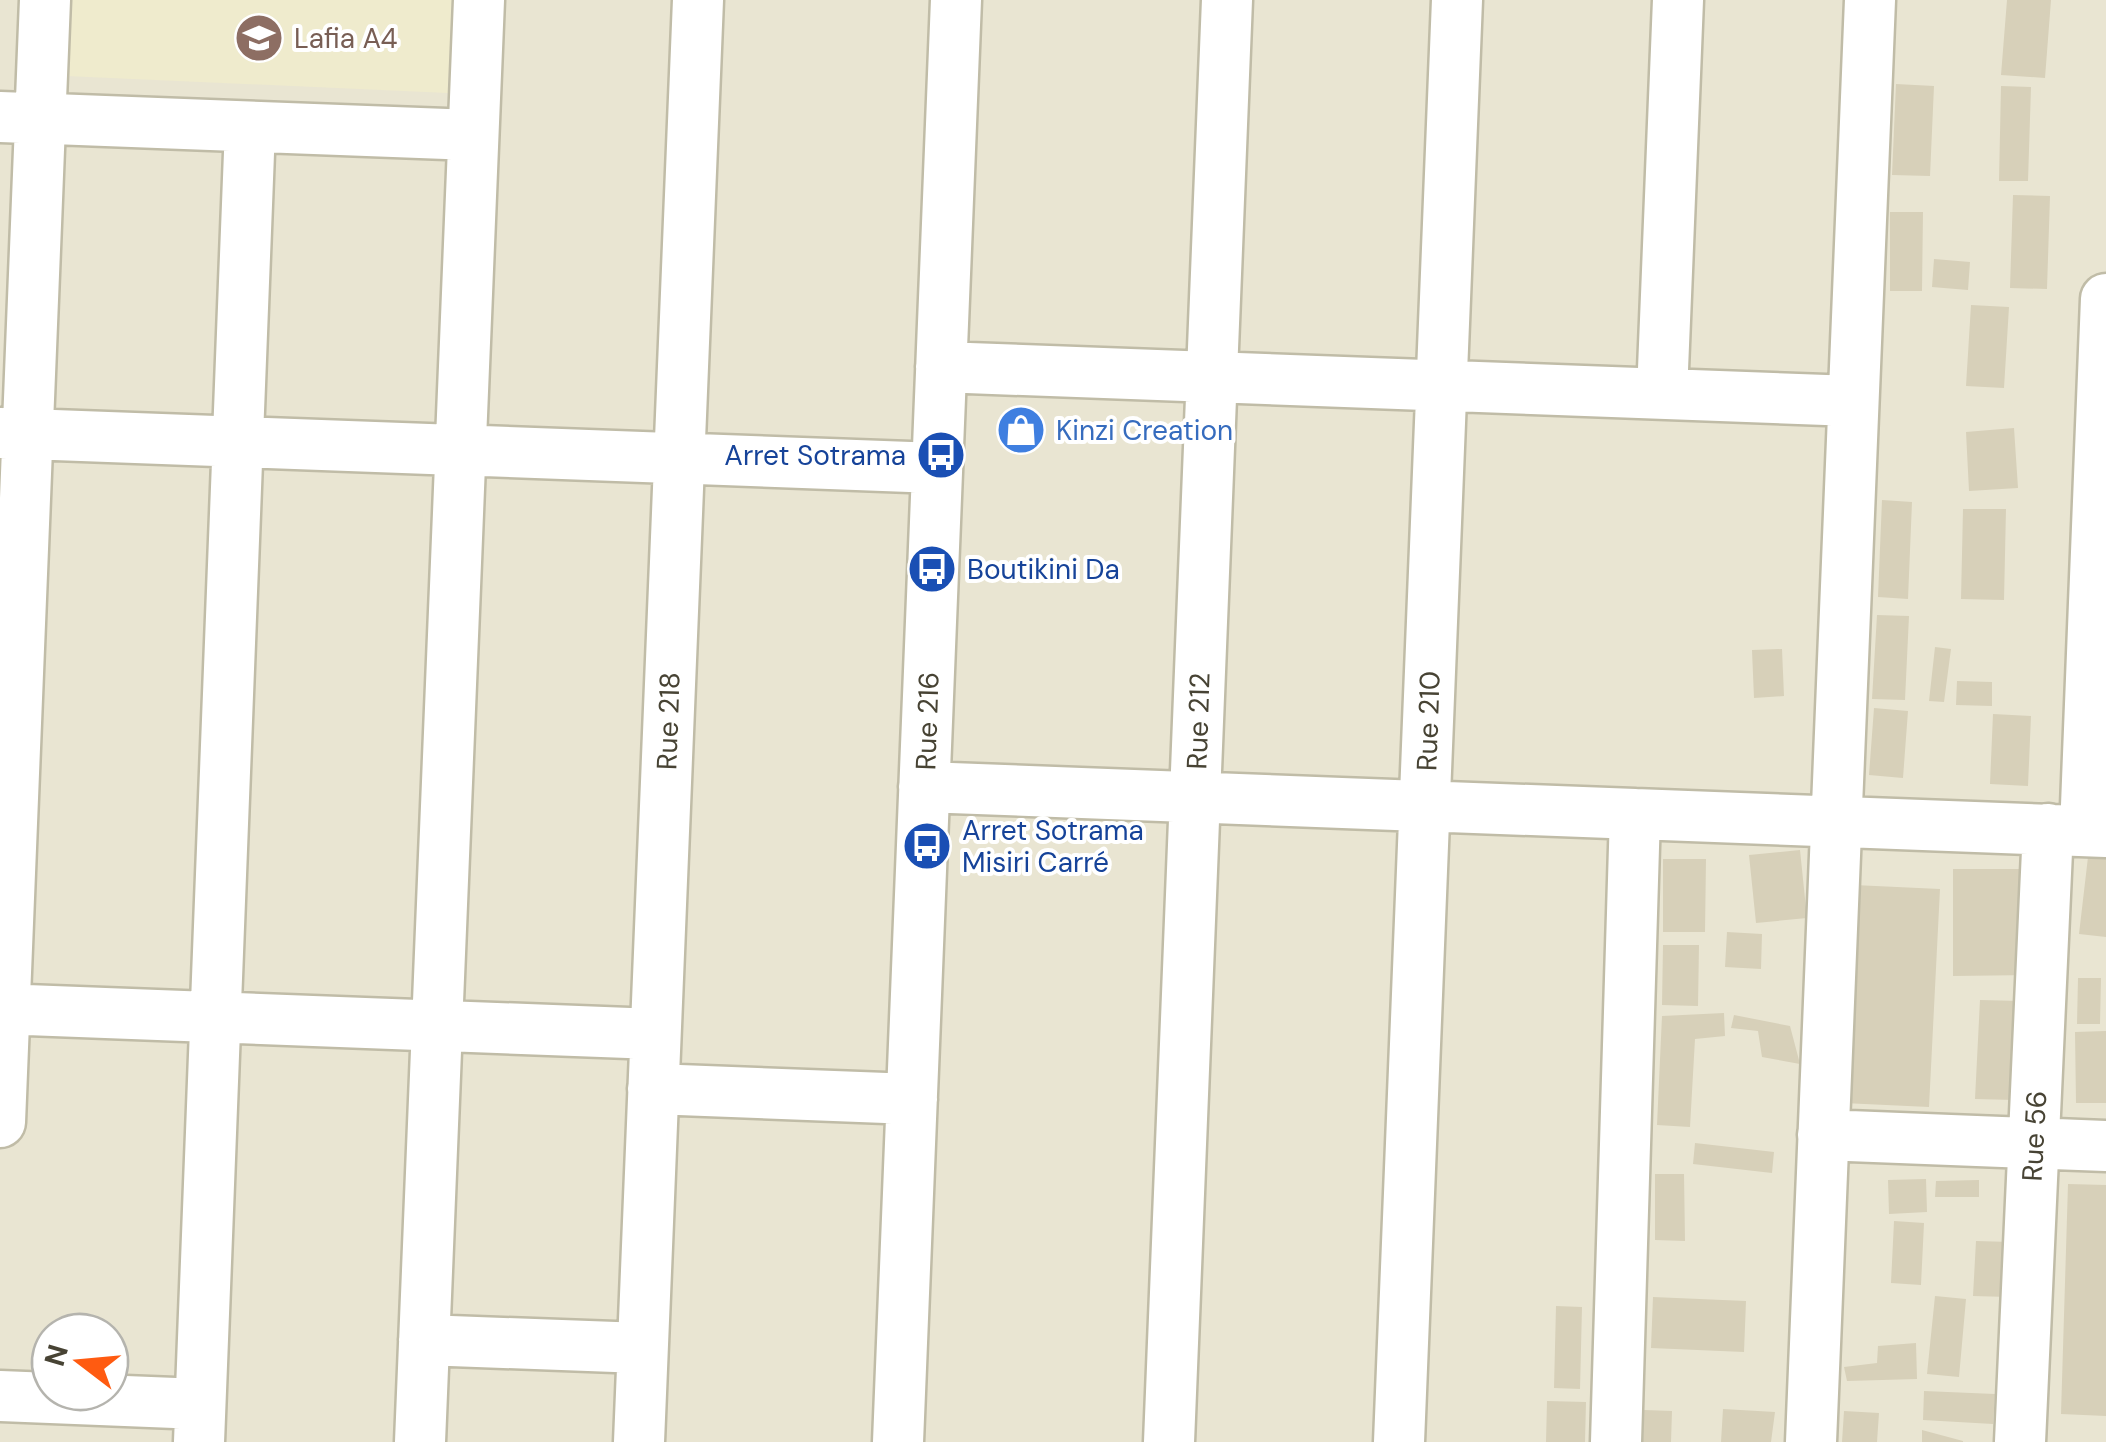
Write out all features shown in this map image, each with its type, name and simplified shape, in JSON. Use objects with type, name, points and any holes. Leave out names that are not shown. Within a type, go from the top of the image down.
[{"type":"street","points":[[0,1122],[20,118],[46,0]]},
{"type":"street","points":[[420,1442],[479,0]]},
{"type":"street","name":"Rue 218","points":[[639,1442],[698,0]]},
{"type":"street","name":"Rue 216","points":[[898,1442],[956,0]]},
{"type":"street","name":"Rue 212","points":[[1169,1442],[1227,0]]},
{"type":"street","name":"Rue 210","points":[[1398,1442],[1457,0]]},
{"type":"street","points":[[1662,394],[1678,0]]},
{"type":"street","points":[[1811,1442],[1870,0]]},
{"type":"street","points":[[20,118],[474,135]]},
{"type":"street","points":[[0,1396],[200,1423],[250,127]]},
{"type":"street","name":"Rue 56","points":[[2020,1442],[2034,1143],[2080,831],[2101,529],[2106,299]]},
{"type":"street","points":[[941,367],[1853,401]]},
{"type":"street","points":[[14,434],[937,468]]},
{"type":"street","points":[[924,787],[2080,831]]},
{"type":"street","points":[[1616,1442],[1635,814]]},
{"type":"street","points":[[2,1010],[655,1034]]},
{"type":"street","points":[[653,1089],[912,1099]]},
{"type":"street","points":[[1823,1135],[2106,1146]]},
{"type":"street","points":[[424,1340],[642,1348]]},
{"type":"shaded area","points":[[0,0],[2106,0],[2106,1442],[0,1442]]},
{"type":"shaded area","name":"Lafia A4","points":[[69,0],[452,0],[448,93],[66,76]]},
{"type":"building","points":[[2007,0],[2051,0],[2045,78],[2001,75]]},
{"type":"building","points":[[1896,84],[1934,86],[1930,176],[1892,175]]},
{"type":"building","points":[[2001,86],[2031,87],[2028,181],[1999,181]]},
{"type":"building","points":[[2013,195],[2050,196],[2047,289],[2010,288]]},
{"type":"building","points":[[1890,212],[1923,212],[1922,291],[1890,291]]},
{"type":"building","points":[[1934,259],[1970,262],[1968,290],[1932,287]]},
{"type":"building","points":[[1971,305],[2009,307],[2004,388],[1966,386]]},
{"type":"building","points":[[2014,428],[2018,488],[1969,491],[1966,432]]},
{"type":"building","points":[[1882,500],[1912,502],[1908,599],[1878,597]]},
{"type":"building","points":[[1963,509],[2006,509],[2004,600],[1961,599]]},
{"type":"building","points":[[1877,615],[1909,616],[1905,700],[1872,699]]},
{"type":"building","points":[[1935,647],[1951,649],[1944,702],[1929,701]]},
{"type":"building","points":[[1782,649],[1784,696],[1754,698],[1752,650]]},
{"type":"building","points":[[1957,681],[1992,682],[1992,706],[1956,705]]},
{"type":"building","points":[[1874,708],[1908,711],[1903,778],[1869,775]]},
{"type":"building","points":[[1993,714],[2031,716],[2028,786],[1990,784]]},
{"type":"building","points":[[1800,850],[1807,918],[1756,923],[1749,855]]},
{"type":"building","points":[[2088,857],[2106,859],[2106,937],[2079,934]]},
{"type":"building","points":[[1663,859],[1706,859],[1705,932],[1663,932]]},
{"type":"building","points":[[1953,869],[2031,869],[2032,975],[1953,976]]},
{"type":"building","points":[[1854,885],[1940,889],[1929,1107],[1843,1103]]},
{"type":"building","points":[[1727,932],[1762,934],[1761,969],[1725,967]]},
{"type":"building","points":[[1663,945],[1699,945],[1698,1006],[1662,1005]]},
{"type":"building","points":[[2078,978],[2101,978],[2100,1024],[2077,1024]]},
{"type":"building","points":[[1980,1000],[2020,1001],[2015,1100],[1975,1099]]},
{"type":"building","points":[[1724,1013],[1725,1036],[1695,1039],[1690,1127],[1657,1125],[1662,1016]]},
{"type":"building","points":[[1734,1015],[1790,1026],[1800,1064],[1762,1057],[1758,1031],[1731,1028]]},
{"type":"building","points":[[2106,1031],[2106,1103],[2076,1103],[2075,1032]]},
{"type":"building","points":[[1695,1143],[1774,1152],[1772,1173],[1693,1164]]},
{"type":"building","points":[[1655,1174],[1684,1174],[1685,1241],[1655,1240]]},
{"type":"building","points":[[1926,1179],[1927,1212],[1889,1214],[1888,1180]]},
{"type":"building","points":[[1979,1180],[1979,1197],[1935,1197],[1936,1181]]},
{"type":"building","points":[[2068,1184],[2106,1185],[2106,1416],[2061,1414]]},
{"type":"building","points":[[1894,1221],[1924,1223],[1921,1285],[1891,1283]]},
{"type":"building","points":[[1976,1241],[2011,1242],[2009,1297],[1973,1296]]},
{"type":"building","points":[[1935,1296],[1966,1299],[1959,1377],[1927,1374]]},
{"type":"building","points":[[1653,1297],[1746,1301],[1744,1352],[1651,1348]]},
{"type":"building","points":[[1556,1306],[1582,1307],[1580,1389],[1554,1388]]},
{"type":"building","points":[[1916,1343],[1917,1379],[1847,1381],[1844,1367],[1877,1363],[1878,1346]]},
{"type":"building","points":[[1924,1391],[1995,1394],[1993,1424],[1923,1420]]},
{"type":"building","points":[[1547,1401],[1586,1402],[1585,1442],[1546,1442]]},
{"type":"building","points":[[1723,1409],[1775,1412],[1771,1442],[1721,1442]]},
{"type":"building","points":[[1644,1410],[1672,1411],[1671,1442],[1643,1442]]},
{"type":"building","points":[[1844,1411],[1879,1413],[1877,1442],[1842,1442]]},
{"type":"building","points":[[1922,1430],[1963,1441],[1963,1442],[1922,1442]]},
{"type":"place","name":"Lafia A4","points":[[259,38]]},
{"type":"place","name":"Kinzi Creation","points":[[1021,430]]},
{"type":"place","name":"Arret Sotrama","points":[[941,455]]},
{"type":"place","name":"Boutikini Da","points":[[932,569]]},
{"type":"place","name":"Arret Sotrama Misiri Carré","points":[[927,846]]}]
